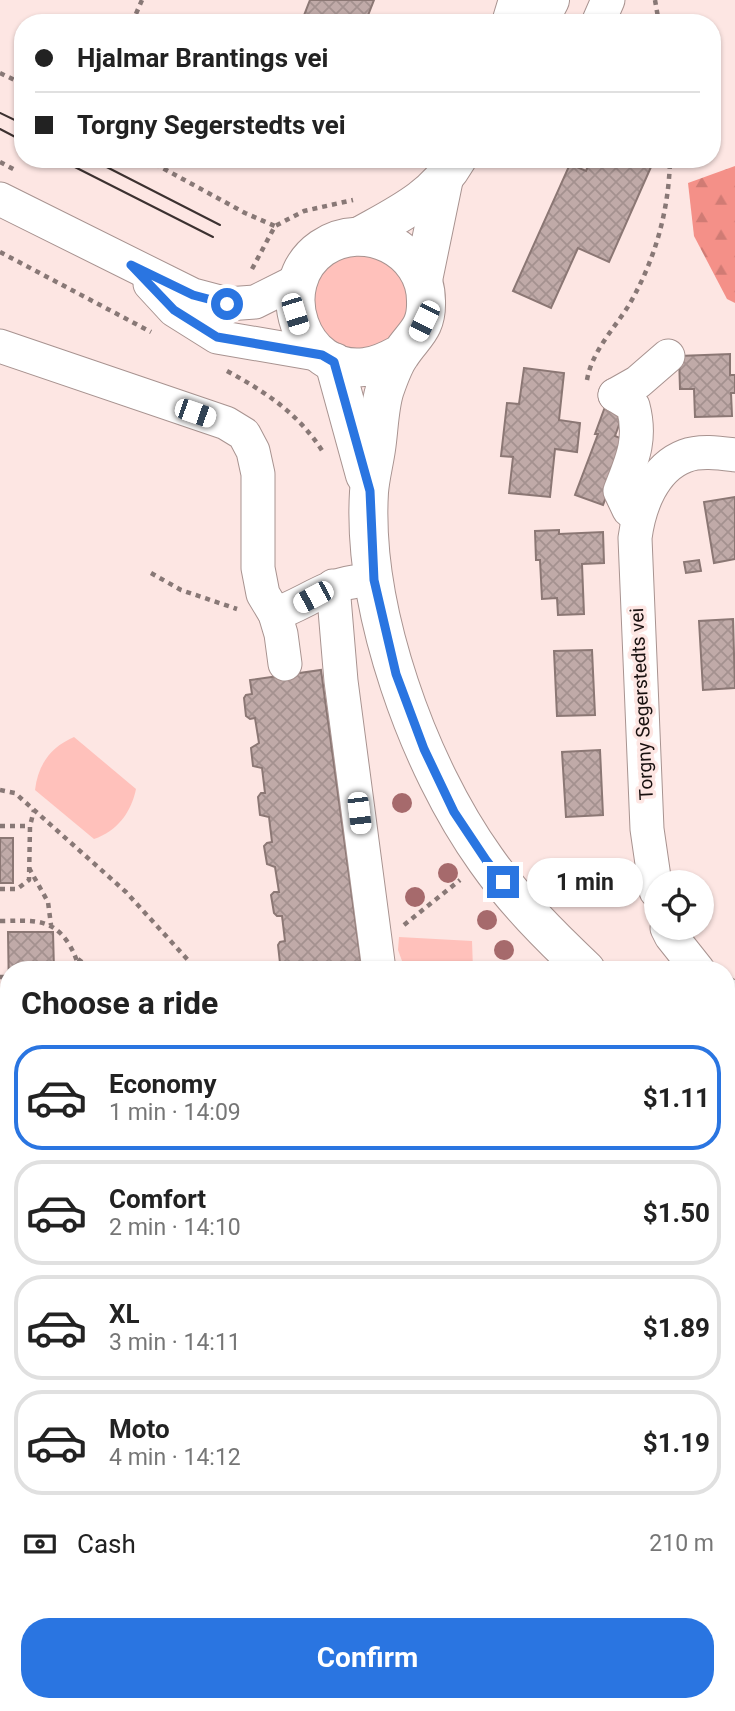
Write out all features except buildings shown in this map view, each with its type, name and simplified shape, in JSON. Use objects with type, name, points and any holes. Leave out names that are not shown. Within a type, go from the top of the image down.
[{"type":"main road","points":[[360,236],[417,204],[451,169]]},
{"type":"main road","points":[[423,280],[451,169]]},
{"type":"main road","points":[[360,236],[380,239],[398,248],[413,262],[423,280],[426,300],[424,321],[415,339],[400,354],[382,364],[362,368],[328,359],[310,344],[300,330],[295,314],[297,281],[307,262],[321,248],[340,239],[360,236]]},
{"type":"main road","points":[[400,354],[385,391],[370,491],[373,570],[396,674],[424,749],[454,812],[486,860],[520,903],[577,961]]},
{"type":"main road","points":[[328,359],[370,491]]},
{"type":"street","points":[[0,199],[193,295],[227,304],[255,302],[297,281]]},
{"type":"street","points":[[131,265],[174,310],[217,337],[328,359]]},
{"type":"street","points":[[0,346],[226,423],[244,434],[253,451],[258,474],[258,568],[263,594],[275,614],[281,634],[285,664]]},
{"type":"street","points":[[615,395],[638,382],[668,356]]},
{"type":"street","points":[[615,395],[634,406],[637,419],[636,448],[620,491],[629,510],[638,516]]},
{"type":"street","name":"Torgny Segerstedts vei","points":[[653,870],[647,829],[635,538],[638,516],[652,485],[669,466],[686,455],[735,455]]},
{"type":"street","points":[[275,614],[373,570]]},
{"type":"street","points":[[333,586],[341,681],[378,958]]},
{"type":"street","points":[[675,940],[690,961]]},
{"type":"path","points":[[162,168],[245,213],[275,226]]},
{"type":"path","points":[[615,395],[592,386],[586,380],[607,335],[629,304],[652,255],[669,194],[670,168]]},
{"type":"path","points":[[0,252],[154,334]]},
{"type":"path","points":[[222,368],[267,393],[297,417],[328,461]]},
{"type":"path","points":[[151,573],[180,590],[233,608],[275,614]]},
{"type":"path","points":[[0,790],[15,793],[126,892],[189,961]]},
{"type":"path","points":[[0,889],[17,889],[29,880],[30,826],[34,810]]},
{"type":"path","points":[[0,826],[30,826]]},
{"type":"path","points":[[378,958],[486,860]]},
{"type":"path","points":[[28,867],[48,902],[51,925]]},
{"type":"path","points":[[0,920],[38,921],[51,925],[64,937],[81,961]]},
{"type":"shaded area","points":[[368,252],[398,269],[411,301],[401,333],[361,355],[317,334],[311,283],[334,258]]},
{"type":"shaded area","points":[[74,737],[136,789],[131,806],[122,820],[110,831],[94,839],[35,790],[39,772],[52,751]]},
{"type":"shaded area","points":[[399,937],[472,941],[473,961],[402,961],[398,950]]},
{"type":"green space","points":[[735,166],[735,303],[727,299],[694,236],[688,183]]},
{"type":"tram line","points":[[0,113],[14,120]]},
{"type":"tram line","points":[[0,129],[14,136]]},
{"type":"tram line","points":[[77,168],[213,237]]},
{"type":"tram line","points":[[109,168],[220,225]]},
{"type":"route","points":[[227,304],[193,295],[131,265],[174,310],[217,337],[322,355],[334,362],[370,491],[374,580],[396,674],[424,749],[454,812],[503,882]]}]
